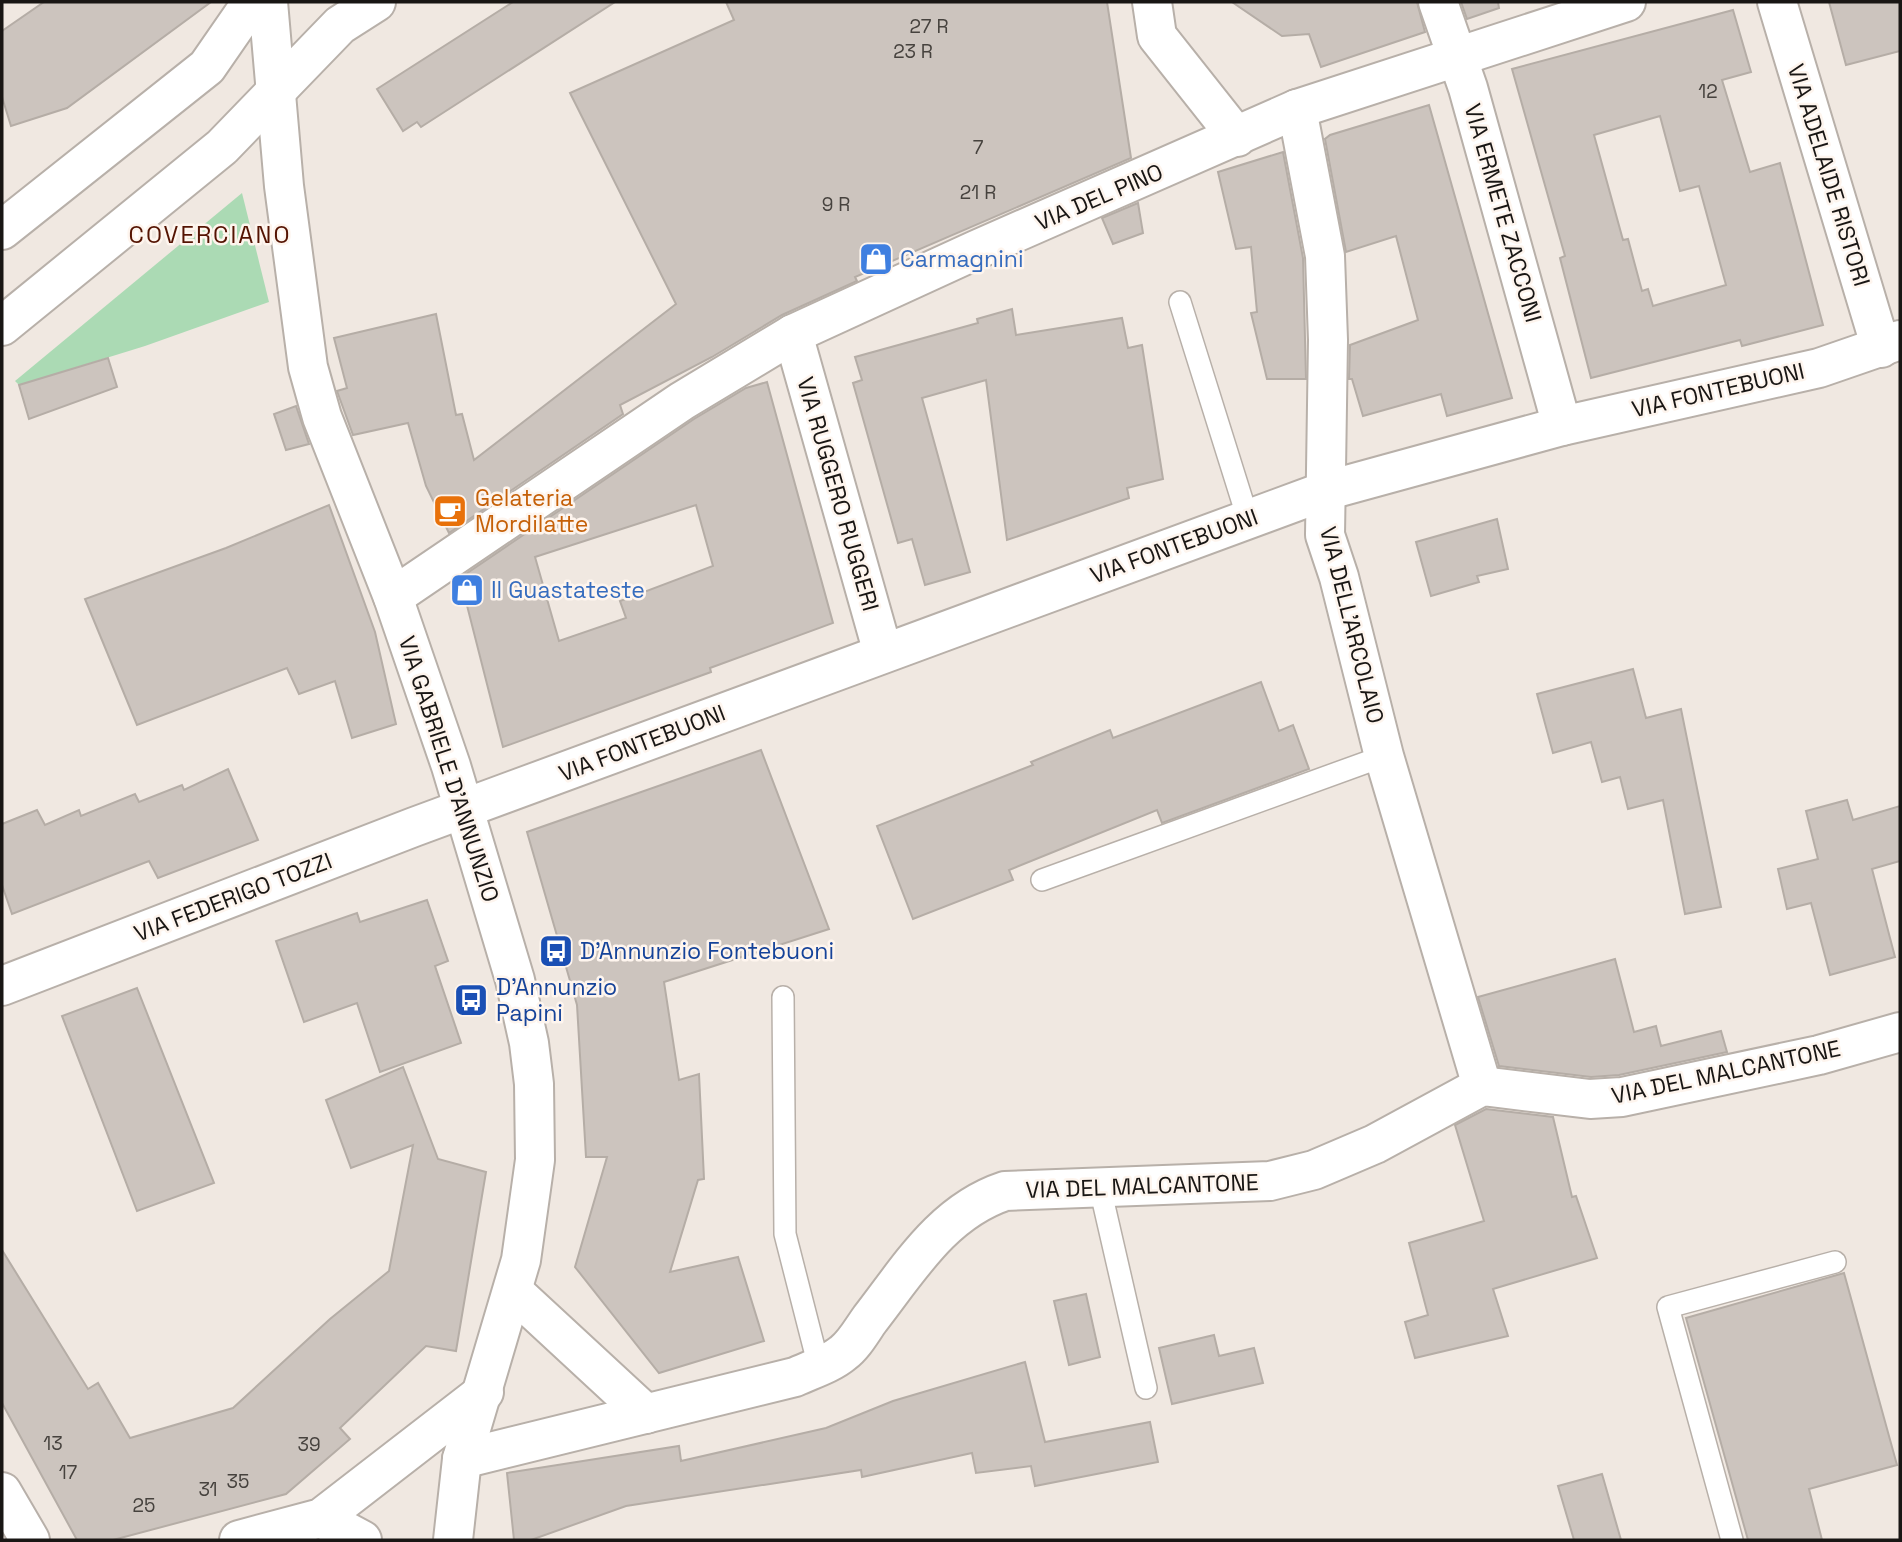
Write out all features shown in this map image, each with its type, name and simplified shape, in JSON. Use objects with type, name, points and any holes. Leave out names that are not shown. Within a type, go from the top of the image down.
[{"type":"street","points":[[2,230],[207,67],[252,2]]},
{"type":"street","name":"VIA GABRIELE D'ANNUNZIO","points":[[268,2],[284,186],[308,367],[322,417],[393,597],[465,809],[515,980],[529,1043],[534,1084],[533,1185],[514,1292],[462,1459],[453,1540]]},
{"type":"street","points":[[2,326],[222,147],[340,25],[376,2]]},
{"type":"street","points":[[1152,2],[1157,36],[1237,137]]},
{"type":"street","name":"VIA ERMETE ZACCONI","points":[[1438,2],[1458,59],[1562,426]]},
{"type":"street","name":"VIA DEL PINO","points":[[393,597],[682,401],[793,334],[952,260],[1297,109],[1458,59],[1626,2]]},
{"type":"street","name":"VIA ADELAIDE RISTORI","points":[[1777,2],[1891,344]]},
{"type":"street","name":"VIA DELL'ARCOLAIO","points":[[1297,109],[1325,256],[1328,340],[1325,535],[1339,577],[1384,756],[1482,1086]]},
{"type":"street","name":"VIA RUGGERO RUGGERI","points":[[793,334],[883,653]]},
{"type":"street","name":"VIA FONTEBUONI","points":[[465,809],[1325,491],[1562,426],[1819,368],[1891,344]]},
{"type":"street","name":"VIA FEDERIGO TOZZI","points":[[2,986],[465,809]]},
{"type":"street","name":"VIA DEL MALCANTONE","points":[[831,1360],[934,1236],[969,1206],[1004,1191],[1270,1181],[1314,1170],[1375,1144],[1482,1086],[1590,1098],[1622,1097],[1739,1073],[1900,1032]]},
{"type":"street","points":[[514,1292],[646,1414]]},
{"type":"street","points":[[462,1459],[795,1377],[831,1360]]},
{"type":"street","points":[[239,1540],[321,1518],[484,1392]]},
{"type":"street","points":[[2,1492],[30,1540]]},
{"type":"street","points":[[321,1518],[362,1540]]},
{"type":"lane","points":[[1180,302],[1248,519]]},
{"type":"lane","points":[[1042,880],[1384,756]]},
{"type":"lane","points":[[783,997],[785,1234],[831,1360]]},
{"type":"lane","points":[[1100,1188],[1146,1388]]},
{"type":"lane","points":[[1731,1540],[1668,1307],[1835,1262]]},
{"type":"green space","points":[[242,193],[269,302],[145,346],[19,385],[15,381]]},
{"type":"building","points":[[44,2],[211,2],[67,108],[11,126],[2,97],[2,31]]},
{"type":"building","points":[[513,2],[615,2],[421,127],[417,122],[403,131],[377,89]]},
{"type":"building","points":[[726,2],[1107,2],[1131,158],[855,277],[857,281],[782,315],[712,357],[620,405],[623,414],[449,533],[426,486],[408,423],[353,435],[337,391],[347,388],[334,338],[436,314],[456,415],[462,414],[474,460],[676,304],[570,93],[734,20]]},
{"type":"building","points":[[1232,2],[1417,2],[1425,32],[1321,67],[1309,34],[1282,36]]},
{"type":"building","points":[[1461,2],[1498,2],[1499,8],[1467,19]]},
{"type":"building","points":[[1829,2],[1900,2],[1900,51],[1846,65]]},
{"type":"building","points":[[1733,10],[1751,72],[1722,80],[1750,172],[1780,163],[1823,325],[1742,346],[1740,340],[1591,378],[1560,258],[1565,256],[1512,69]],"holes":[[[1660,116],[1680,191],[1699,186],[1726,285],[1653,306],[1648,289],[1642,291],[1628,239],[1623,240],[1594,135]]]},
{"type":"building","points":[[1429,105],[1512,398],[1447,416],[1441,394],[1363,416],[1352,379],[1349,379],[1350,345],[1418,320],[1396,236],[1346,252],[1325,139],[1330,135]]},
{"type":"building","points":[[1283,152],[1303,258],[1306,379],[1267,379],[1251,313],[1257,312],[1251,247],[1236,249],[1218,172]]},
{"type":"building","points":[[1138,203],[1143,233],[1113,244],[1102,218]]},
{"type":"building","points":[[1012,309],[1016,335],[1122,318],[1128,348],[1142,345],[1163,479],[1127,488],[1129,498],[1007,540],[986,380],[922,398],[970,572],[925,585],[912,539],[898,543],[853,383],[862,380],[855,357],[978,323],[977,319]]},
{"type":"building","points":[[108,358],[117,387],[29,419],[19,385]]},
{"type":"building","points":[[767,382],[833,623],[710,668],[711,672],[503,747],[460,578],[694,419],[746,388]],"holes":[[[696,505],[713,566],[620,601],[626,618],[559,641],[535,557]]]},
{"type":"building","points":[[296,406],[309,444],[286,450],[274,414]]},
{"type":"building","points":[[329,505],[375,632],[396,724],[352,738],[335,681],[299,694],[287,668],[137,725],[85,599],[226,548]]},
{"type":"building","points":[[1497,519],[1508,569],[1477,576],[1479,582],[1431,596],[1416,542]]},
{"type":"building","points":[[1633,669],[1646,718],[1681,709],[1721,907],[1685,914],[1663,800],[1628,809],[1620,777],[1602,782],[1591,742],[1553,753],[1537,694]]},
{"type":"building","points":[[1261,682],[1279,731],[1293,725],[1309,769],[1162,823],[1157,810],[1009,870],[1013,880],[913,919],[877,826],[1033,765],[1031,762],[1110,730],[1113,738]]},
{"type":"building","points":[[761,750],[829,929],[664,982],[679,1080],[699,1074],[704,1179],[698,1180],[670,1272],[738,1257],[764,1341],[659,1373],[575,1267],[607,1157],[586,1157],[577,1005],[527,832]]},
{"type":"building","points":[[228,769],[258,840],[158,878],[149,861],[12,914],[2,885],[2,824],[37,810],[45,825],[79,810],[81,816],[135,794],[139,802],[182,785],[184,790]]},
{"type":"building","points":[[1847,800],[1853,820],[1900,806],[1900,861],[1872,869],[1895,957],[1830,975],[1811,903],[1787,909],[1778,869],[1818,859],[1806,811]]},
{"type":"building","points":[[427,900],[448,961],[435,966],[461,1043],[380,1072],[357,1003],[304,1022],[276,941],[357,913],[360,922]]},
{"type":"building","points":[[1615,959],[1634,1032],[1656,1026],[1661,1046],[1721,1031],[1727,1052],[1619,1075],[1591,1077],[1499,1066],[1478,997]]},
{"type":"building","points":[[137,988],[214,1183],[137,1211],[62,1016]]},
{"type":"building","points":[[403,1067],[438,1159],[486,1172],[456,1351],[426,1346],[340,1428],[350,1439],[286,1494],[113,1540],[77,1540],[2,1403],[2,1250],[88,1389],[98,1383],[130,1438],[233,1408],[330,1319],[389,1271],[413,1145],[351,1168],[326,1100]]},
{"type":"building","points":[[1486,1109],[1553,1117],[1572,1197],[1576,1196],[1597,1258],[1493,1289],[1508,1336],[1415,1358],[1405,1322],[1428,1315],[1409,1243],[1484,1221],[1455,1125]]},
{"type":"building","points":[[1844,1273],[1897,1465],[1809,1489],[1822,1540],[1748,1540],[1686,1318]]},
{"type":"building","points":[[1086,1294],[1100,1357],[1069,1365],[1054,1301]]},
{"type":"building","points":[[1214,1335],[1219,1356],[1254,1348],[1263,1383],[1172,1404],[1159,1348]]},
{"type":"building","points":[[1025,1362],[1045,1442],[1150,1422],[1158,1462],[1035,1486],[1031,1466],[976,1473],[972,1453],[862,1477],[861,1470],[626,1506],[531,1540],[514,1540],[507,1473],[679,1446],[681,1461],[826,1428],[893,1401]]},
{"type":"building","points":[[1602,1474],[1621,1540],[1574,1540],[1558,1486]]},
{"type":"place","name":"Carmagnini","points":[[876,259]]},
{"type":"place","name":"Gelateria Mordilatte","points":[[450,511]]},
{"type":"place","name":"Il Guastateste","points":[[467,590]]},
{"type":"place","name":"D'Annunzio Fontebuoni","points":[[556,951]]},
{"type":"place","name":"D'Annunzio Papini","points":[[471,1000]]},
{"type":"district","name":"COVERCIANO","points":[[210,234]]}]
